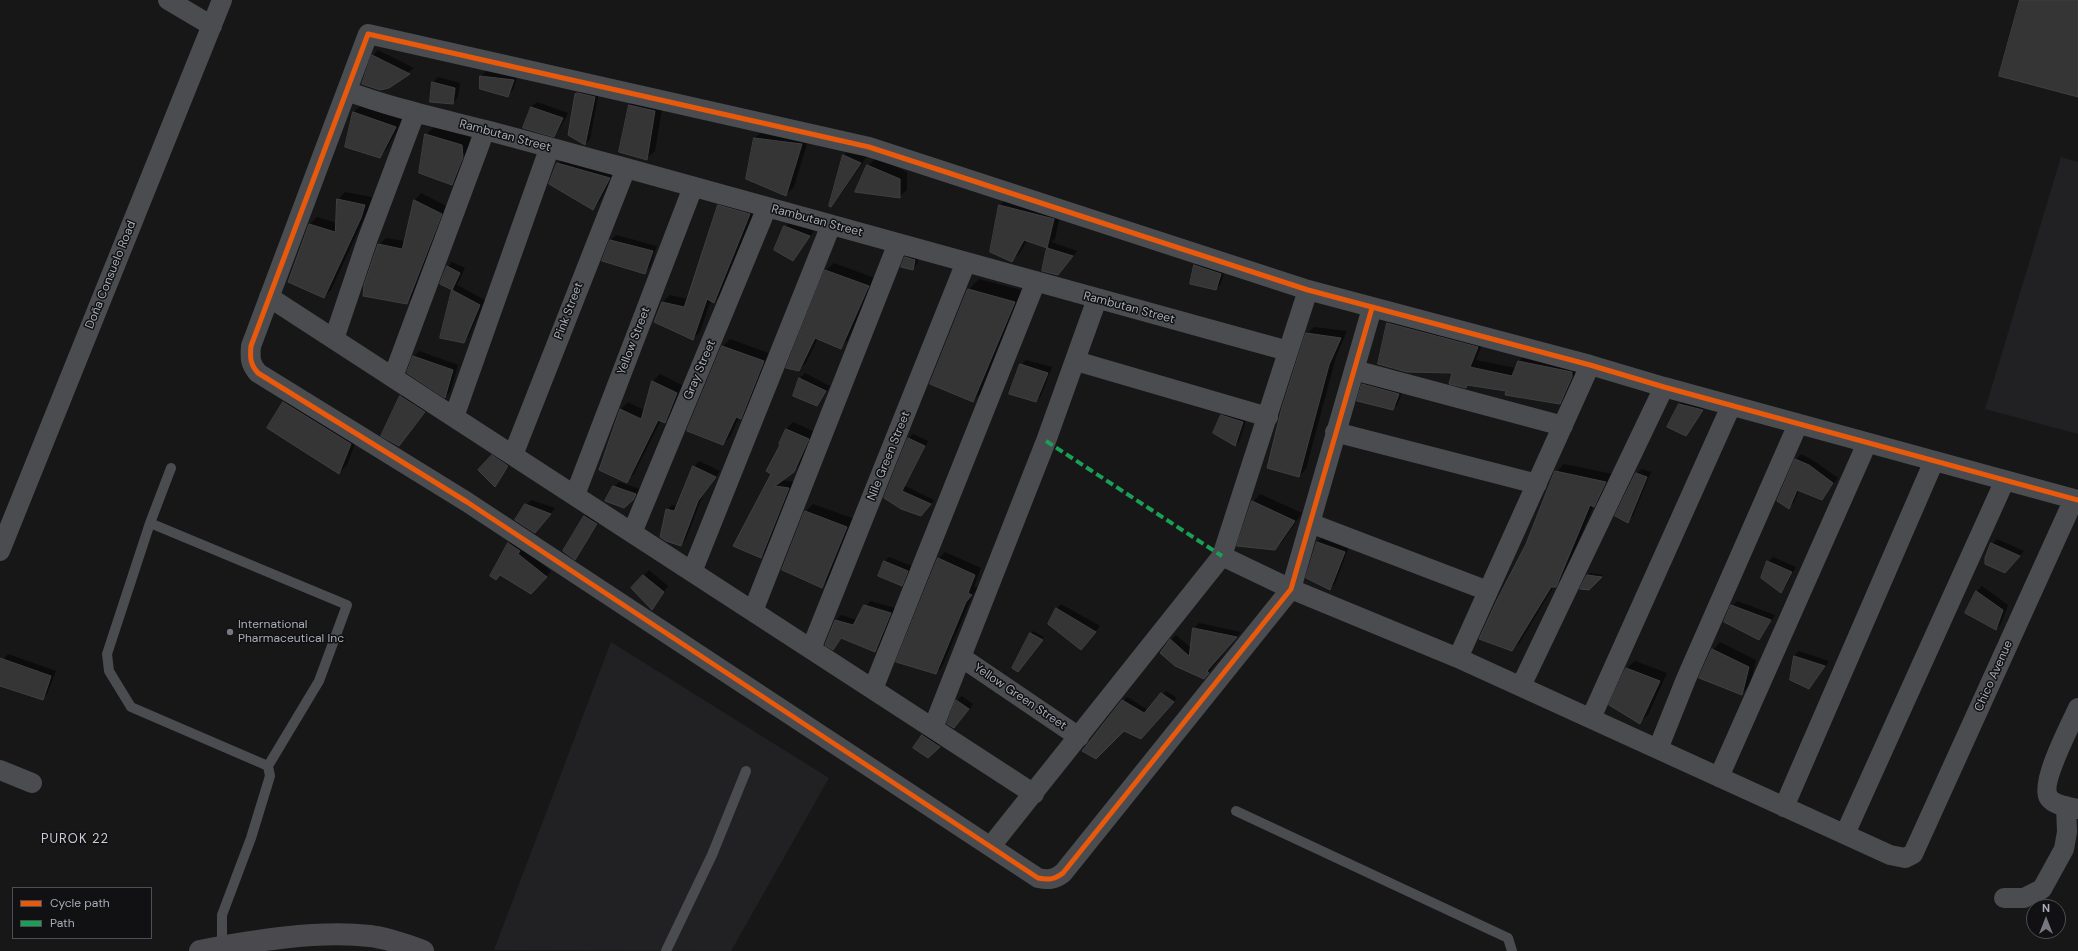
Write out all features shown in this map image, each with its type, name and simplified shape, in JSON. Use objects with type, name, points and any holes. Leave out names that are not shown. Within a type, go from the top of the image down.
[{"type":"street","points":[[168,0],[212,26]]},
{"type":"street","name":"Doña Consuelo Road","points":[[0,551],[222,0]]},
{"type":"street","points":[[1372,308],[1335,432],[1291,589],[1057,878],[1048,880],[1038,878],[467,502],[258,373],[252,367],[250,358],[251,346],[368,34],[869,147],[1308,290],[1590,365],[1731,406],[2076,500]]},
{"type":"street","name":"Rambutan Street","points":[[347,91],[415,113],[485,130],[626,168],[1288,351]]},
{"type":"street","points":[[334,339],[368,238],[415,113]]},
{"type":"street","points":[[393,377],[485,130]]},
{"type":"street","points":[[454,417],[549,148]]},
{"type":"street","name":"Pink Street","points":[[513,455],[626,168]]},
{"type":"street","name":"Yellow Street","points":[[575,495],[693,187]]},
{"type":"street","name":"Gray Street","points":[[632,532],[767,207]]},
{"type":"street","points":[[692,572],[831,225]]},
{"type":"street","points":[[753,611],[898,243]]},
{"type":"street","name":"Nile Green Street","points":[[812,649],[966,262]]},
{"type":"street","points":[[873,689],[1036,281]]},
{"type":"street","points":[[991,846],[1034,794],[1222,556],[1308,290]]},
{"type":"street","points":[[269,297],[1034,794]]},
{"type":"street","points":[[933,728],[1076,361],[1097,299]]},
{"type":"street","points":[[1076,361],[1268,417]]},
{"type":"street","points":[[1458,658],[1590,365]]},
{"type":"street","points":[[1354,370],[1563,426]]},
{"type":"street","points":[[1521,686],[1664,387]]},
{"type":"street","points":[[1591,718],[1731,406]]},
{"type":"street","points":[[1658,749],[1686,679],[1798,424]]},
{"type":"street","points":[[1335,432],[1537,484]]},
{"type":"street","points":[[1719,777],[1867,443]]},
{"type":"street","points":[[1784,807],[1934,461]]},
{"type":"street","points":[[1222,556],[1291,589],[1458,658],[1521,686],[1845,834],[2005,480]]},
{"type":"street","name":"Chico Avenue","points":[[1845,834],[1899,858],[1910,857],[1913,854],[2076,500]]},
{"type":"street","points":[[1310,523],[1488,591]]},
{"type":"street","name":"Yellow Green Street","points":[[961,657],[1079,737]]},
{"type":"street","points":[[2004,898],[2024,898],[2042,889],[2064,849],[2072,807],[2052,802],[2048,797],[2047,787],[2051,771],[2078,708]]},
{"type":"street","points":[[0,770],[32,783]]},
{"type":"street","points":[[200,951],[308,936],[339,934],[371,936],[423,951]]},
{"type":"lane","points":[[171,468],[150,524],[107,654],[108,671],[131,707],[268,766]]},
{"type":"lane","points":[[150,524],[347,605],[319,681],[268,766],[270,776],[268,783],[251,838],[222,915],[222,947]]},
{"type":"lane","points":[[666,951],[712,855],[746,771]]},
{"type":"lane","points":[[1236,811],[1508,938],[1512,951]]},
{"type":"shaded area","points":[[2061,157],[2078,162],[2078,434],[1985,409]]},
{"type":"shaded area","points":[[611,642],[829,778],[731,951],[494,950]]},
{"type":"building","points":[[2020,0],[2078,0],[2078,97],[1999,76]]},
{"type":"building","points":[[372,55],[410,74],[389,88],[380,90],[362,84]]},
{"type":"building","points":[[480,76],[514,80],[508,97],[480,89]]},
{"type":"building","points":[[432,82],[455,88],[453,104],[430,102]]},
{"type":"building","points":[[578,93],[595,97],[585,145],[568,135],[575,94]]},
{"type":"building","points":[[629,105],[655,111],[647,160],[619,152]]},
{"type":"building","points":[[531,107],[563,118],[554,137],[523,128]]},
{"type":"building","points":[[353,112],[396,127],[380,158],[345,147]]},
{"type":"building","points":[[425,134],[462,145],[463,157],[452,185],[419,173]]},
{"type":"building","points":[[754,138],[802,144],[786,196],[746,179]]},
{"type":"building","points":[[843,155],[861,163],[831,207],[829,206]]},
{"type":"building","points":[[557,163],[610,178],[593,210],[549,184]]},
{"type":"building","points":[[867,165],[900,179],[900,198],[855,192]]},
{"type":"building","points":[[337,199],[365,205],[361,218],[324,298],[288,282],[309,224],[335,232]]},
{"type":"building","points":[[414,200],[442,214],[407,304],[363,296],[364,285],[378,244],[402,249]]},
{"type":"building","points":[[718,205],[750,214],[714,303],[707,299],[693,340],[654,322],[662,302],[684,307]]},
{"type":"building","points":[[999,205],[1054,219],[1047,248],[1024,240],[1012,262],[990,252]]},
{"type":"building","points":[[784,226],[810,236],[793,261],[774,250]]},
{"type":"building","points":[[610,240],[653,251],[645,274],[602,261]]},
{"type":"building","points":[[1047,248],[1073,256],[1058,275],[1042,271]]},
{"type":"building","points":[[905,257],[915,260],[913,270],[901,267]]},
{"type":"building","points":[[1194,265],[1221,274],[1216,290],[1190,284]]},
{"type":"building","points":[[447,266],[460,273],[452,290],[440,284]]},
{"type":"building","points":[[825,270],[869,286],[841,349],[815,338],[799,371],[786,368]]},
{"type":"building","points":[[968,289],[1015,302],[973,402],[930,384]]},
{"type":"building","points":[[452,290],[480,305],[464,343],[440,338]]},
{"type":"building","points":[[1387,323],[1478,347],[1470,367],[1512,376],[1518,361],[1572,372],[1572,377],[1560,404],[1505,395],[1506,391],[1467,385],[1466,388],[1449,384],[1452,373],[1407,372],[1378,364]]},
{"type":"building","points":[[1306,333],[1341,338],[1329,365],[1299,477],[1267,468],[1281,411]]},
{"type":"building","points":[[722,346],[764,361],[741,419],[736,417],[723,445],[687,431]]},
{"type":"building","points":[[413,356],[453,370],[445,398],[407,373]]},
{"type":"building","points":[[1020,364],[1048,373],[1036,402],[1009,394]]},
{"type":"building","points":[[799,378],[826,391],[817,406],[793,396]]},
{"type":"building","points":[[652,381],[677,393],[665,423],[658,420],[627,483],[599,470],[620,409],[641,419]]},
{"type":"building","points":[[1362,384],[1399,394],[1393,410],[1357,401]]},
{"type":"building","points":[[400,396],[425,412],[399,446],[381,436]]},
{"type":"building","points":[[283,402],[351,444],[339,474],[267,428]]},
{"type":"building","points":[[1679,404],[1703,410],[1686,436],[1667,427]]},
{"type":"building","points":[[1221,415],[1243,422],[1235,446],[1213,433]]},
{"type":"building","points":[[786,429],[809,439],[794,472],[775,486],[789,488],[761,558],[733,546],[771,474],[766,471],[780,445],[779,444]]},
{"type":"building","points":[[908,438],[925,446],[902,491],[931,504],[921,516],[901,509],[884,498]]},
{"type":"building","points":[[492,455],[508,466],[495,487],[478,470]]},
{"type":"building","points":[[1795,459],[1809,465],[1833,483],[1822,500],[1797,490],[1789,509],[1777,501]]},
{"type":"building","points":[[693,466],[716,477],[698,501],[681,546],[666,541],[660,537],[666,509],[674,511]]},
{"type":"building","points":[[1555,471],[1606,482],[1594,507],[1590,505],[1556,587],[1551,587],[1512,651],[1479,639],[1526,544]]},
{"type":"building","points":[[1636,473],[1647,477],[1628,523],[1615,516]]},
{"type":"building","points":[[613,486],[636,494],[633,500],[624,508],[605,501]]},
{"type":"building","points":[[1252,501],[1295,521],[1275,550],[1237,546]]},
{"type":"building","points":[[525,504],[551,514],[535,533],[515,520]]},
{"type":"building","points":[[805,511],[847,527],[822,588],[782,570]]},
{"type":"building","points":[[584,516],[597,524],[575,560],[563,551]]},
{"type":"building","points":[[1317,542],[1345,552],[1330,590],[1306,578]]},
{"type":"building","points":[[508,543],[520,551],[518,554],[547,577],[531,594],[500,575],[496,580],[490,576]]},
{"type":"building","points":[[1991,543],[2020,556],[2005,573],[1985,564],[1985,558]]},
{"type":"building","points":[[938,558],[975,575],[968,593],[972,595],[966,602],[936,674],[896,662]]},
{"type":"building","points":[[884,561],[908,571],[902,586],[878,576]]},
{"type":"building","points":[[1767,561],[1792,572],[1781,593],[1761,578]]},
{"type":"building","points":[[643,575],[664,592],[652,610],[631,588]]},
{"type":"building","points":[[1587,575],[1602,577],[1589,590],[1580,589]]},
{"type":"building","points":[[1976,591],[2003,610],[1996,630],[1965,613]]},
{"type":"building","points":[[864,605],[891,613],[875,652],[841,638],[833,650],[825,645],[835,620],[853,625]]},
{"type":"building","points":[[1731,605],[1771,620],[1759,640],[1724,622]]},
{"type":"building","points":[[1056,608],[1096,632],[1081,650],[1048,624]]},
{"type":"building","points":[[1193,628],[1237,637],[1207,671],[1209,673],[1204,679],[1175,666],[1160,653],[1170,639],[1189,656]]},
{"type":"building","points":[[1030,633],[1043,640],[1018,672],[1012,668]]},
{"type":"building","points":[[1712,649],[1749,667],[1742,695],[1699,678]]},
{"type":"building","points":[[1794,656],[1825,666],[1809,689],[1790,680]]},
{"type":"building","points":[[0,658],[51,676],[43,700],[0,686]]},
{"type":"building","points":[[1626,668],[1660,681],[1640,724],[1609,705]]},
{"type":"building","points":[[1161,693],[1174,702],[1141,739],[1124,731],[1096,759],[1082,751],[1122,700],[1144,713]]},
{"type":"building","points":[[956,700],[969,709],[954,728],[947,724]]},
{"type":"building","points":[[922,735],[940,747],[928,758],[913,748]]},
{"type":"marked path","points":[[1046,441],[1222,556]]},
{"type":"cycle path","points":[[1372,308],[1291,589],[1063,873],[1057,877],[1048,879],[1038,878],[467,502],[258,373],[253,367],[251,357],[251,346],[368,34],[869,147],[1308,290],[1590,365],[1664,387],[2078,500]]},
{"type":"place","name":"International Pharmaceutical Inc","points":[[230,632]]},
{"type":"district","name":"PUROK 22","points":[[75,840]]}]
